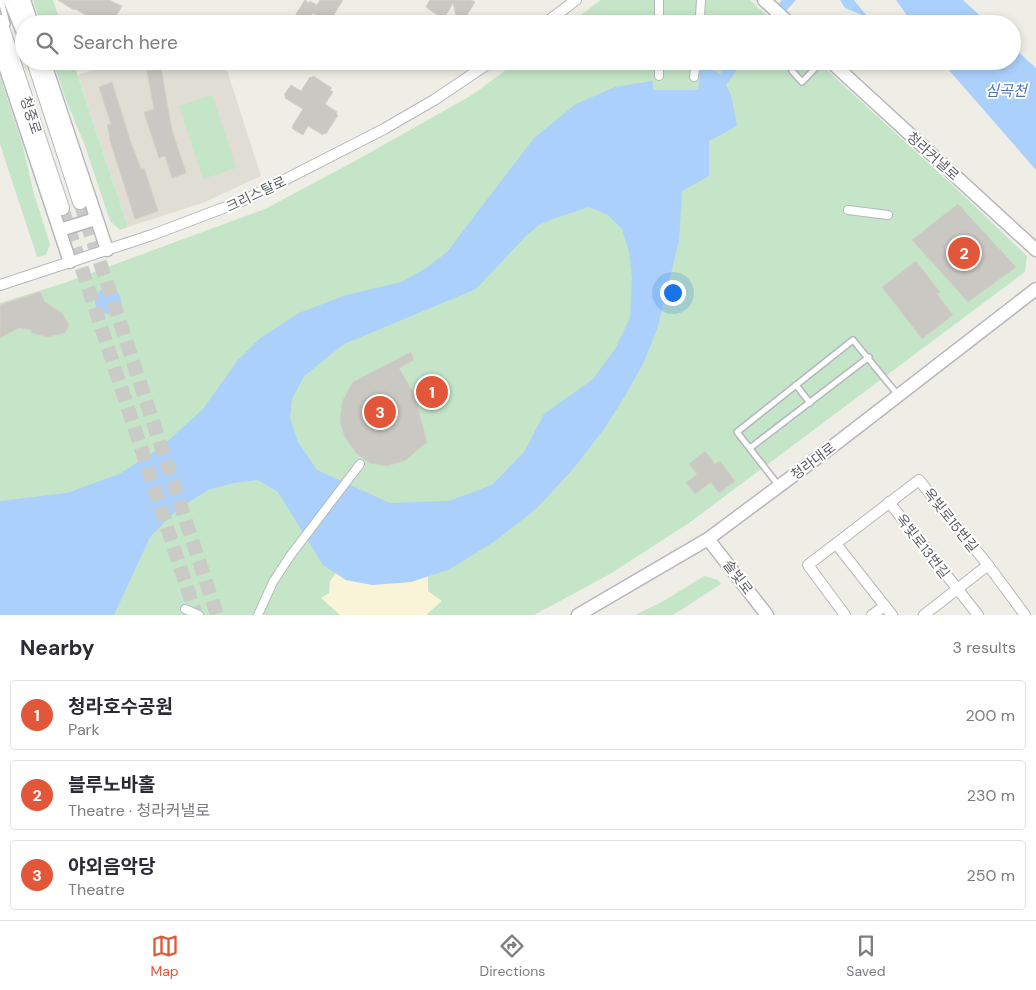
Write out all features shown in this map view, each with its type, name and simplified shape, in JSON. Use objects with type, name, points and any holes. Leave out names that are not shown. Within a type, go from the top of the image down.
[{"type":"main road","points":[[16,0],[20,15]]},
{"type":"main road","name":"청중로","points":[[0,22],[6,54],[62,208]]},
{"type":"main road","name":"청중로","points":[[37,70],[80,202]]},
{"type":"street","points":[[24,0],[29,15]]},
{"type":"street","points":[[556,15],[576,0]]},
{"type":"street","points":[[659,0],[659,15]]},
{"type":"street","points":[[700,15],[701,0]]},
{"type":"street","points":[[765,1],[780,15]]},
{"type":"street","points":[[6,54],[70,262]]},
{"type":"street","points":[[47,70],[107,250]]},
{"type":"street","name":"크리스탈로","points":[[0,285],[221,210],[290,178],[384,129],[434,100],[479,70]]},
{"type":"street","points":[[660,70],[660,76]]},
{"type":"street","points":[[694,77],[695,70]]},
{"type":"street","name":"청라커낼로","points":[[840,70],[1036,250]]},
{"type":"street","points":[[848,210],[888,215]]},
{"type":"street","points":[[59,228],[63,229],[92,220],[95,215]]},
{"type":"street","name":"청라대로","points":[[578,615],[708,539],[779,487],[1036,289]]},
{"type":"street","points":[[258,615],[272,582],[360,464]]},
{"type":"street","name":"옥빛로15번길","points":[[889,502],[919,480],[988,566]]},
{"type":"street","points":[[845,615],[808,565],[837,545],[889,502]]},
{"type":"street","name":"옥빛로13번길","points":[[889,502],[978,615]]},
{"type":"street","name":"솔빛로","points":[[708,539],[767,615]]},
{"type":"street","points":[[837,545],[892,615]]},
{"type":"street","points":[[924,615],[988,566],[1025,615]]},
{"type":"street","points":[[872,615],[885,606]]},
{"type":"street","points":[[185,609],[199,615]]},
{"type":"lane","points":[[1,0],[10,35],[6,54]]},
{"type":"lane","points":[[6,0],[15,22]]},
{"type":"lane","points":[[792,71],[802,82],[813,70]]},
{"type":"lane","points":[[779,487],[737,432],[854,340],[898,396]]},
{"type":"lane","points":[[750,448],[869,358]]},
{"type":"lane","points":[[796,385],[810,403]]},
{"type":"shaded area","points":[[92,70],[227,70],[261,176],[205,202],[128,227],[78,75]]},
{"type":"green space","points":[[33,0],[53,0],[58,15],[38,15]]},
{"type":"green space","points":[[601,0],[750,0],[766,15],[581,15]]},
{"type":"green space","points":[[56,70],[76,70],[128,227],[120,230],[110,221],[85,146]]},
{"type":"green space","points":[[506,70],[827,70],[1027,256],[1025,272],[689,523],[610,574],[534,615],[0,615],[0,303],[64,283],[265,209],[472,95]]},
{"type":"green space","points":[[0,77],[22,143],[34,194],[50,244],[46,255],[37,257],[0,144]]},
{"type":"green space","points":[[212,95],[236,168],[203,179],[179,106]]},
{"type":"green space","points":[[704,576],[718,580],[721,584],[673,615],[635,615],[662,602]]},
{"type":"sand","points":[[336,573],[346,580],[411,582],[428,576],[428,591],[442,601],[426,615],[340,615],[321,598],[329,593],[330,581]]},
{"type":"water","points":[[782,0],[796,0],[782,15],[769,15]]},
{"type":"water","points":[[840,0],[854,0],[866,15],[861,15],[845,8]]},
{"type":"water","points":[[896,0],[963,0],[979,15],[907,15]]},
{"type":"water","name":"심곡천","points":[[1021,54],[1036,68],[1036,170],[949,70],[1021,70]]},
{"type":"water","points":[[700,70],[712,70],[720,74],[723,70],[737,70],[726,85],[731,95],[737,126],[709,141],[709,176],[682,191],[679,241],[658,326],[644,362],[604,429],[573,469],[537,508],[495,541],[450,569],[411,582],[372,585],[346,580],[323,565],[278,492],[258,480],[233,483],[208,490],[178,509],[150,537],[114,615],[0,615],[0,501],[67,493],[119,474],[160,448],[203,409],[238,360],[259,339],[299,313],[346,295],[402,282],[426,268],[447,252],[534,138],[576,104],[615,87],[653,81],[653,90],[698,90]],"holes":[[[589,207],[608,215],[622,229],[629,252],[632,277],[630,318],[615,349],[593,379],[544,414],[524,452],[492,485],[449,501],[390,503],[317,470],[298,442],[290,418],[292,399],[304,376],[344,344],[476,289],[526,236],[539,225],[555,218]]]},
{"type":"water","points":[[108,288],[117,292],[121,301],[117,310],[108,314],[99,310],[95,301],[99,292]]},
{"type":"building","points":[[58,0],[109,0],[122,6],[116,15],[86,15]]},
{"type":"building","points":[[305,0],[317,5],[320,0],[343,0],[334,15],[296,14]]},
{"type":"building","points":[[430,0],[471,0],[475,2],[467,15],[456,15],[453,3],[446,15],[438,15],[426,6]]},
{"type":"building","points":[[161,70],[172,131],[186,173],[172,178],[165,156],[159,158],[144,112],[154,109],[147,71]]},
{"type":"building","points":[[313,76],[332,88],[330,90],[333,92],[325,104],[337,112],[336,114],[338,115],[326,134],[324,133],[323,135],[308,126],[303,135],[292,127],[303,109],[285,98],[286,96],[284,95],[291,85],[301,91],[310,77],[312,78]]},
{"type":"building","points":[[112,82],[131,143],[141,169],[144,168],[158,211],[135,219],[109,137],[107,125],[111,124],[99,87]]},
{"type":"building","points":[[958,204],[1016,267],[968,302],[912,240]]},
{"type":"building","points":[[916,261],[940,292],[937,294],[953,315],[922,339],[882,287]]},
{"type":"building","points":[[40,292],[45,302],[62,313],[69,325],[65,333],[47,337],[32,333],[31,330],[19,328],[0,338],[0,305]]},
{"type":"building","points":[[411,352],[414,360],[399,368],[414,394],[427,442],[406,460],[387,466],[370,463],[356,453],[345,437],[340,422],[342,402],[353,382]]},
{"type":"building","points":[[705,451],[715,464],[720,461],[735,481],[719,493],[711,482],[695,494],[686,483],[697,474],[689,464]]},
{"type":"tunnel","points":[[80,202],[217,615]]},
{"type":"tunnel","points":[[62,208],[196,615]]},
{"type":"place","name":"블루노바홀","points":[[964,253]]},
{"type":"place","name":"청라호수공원","points":[[432,392]]},
{"type":"place","name":"야외음악당","points":[[380,412]]}]
